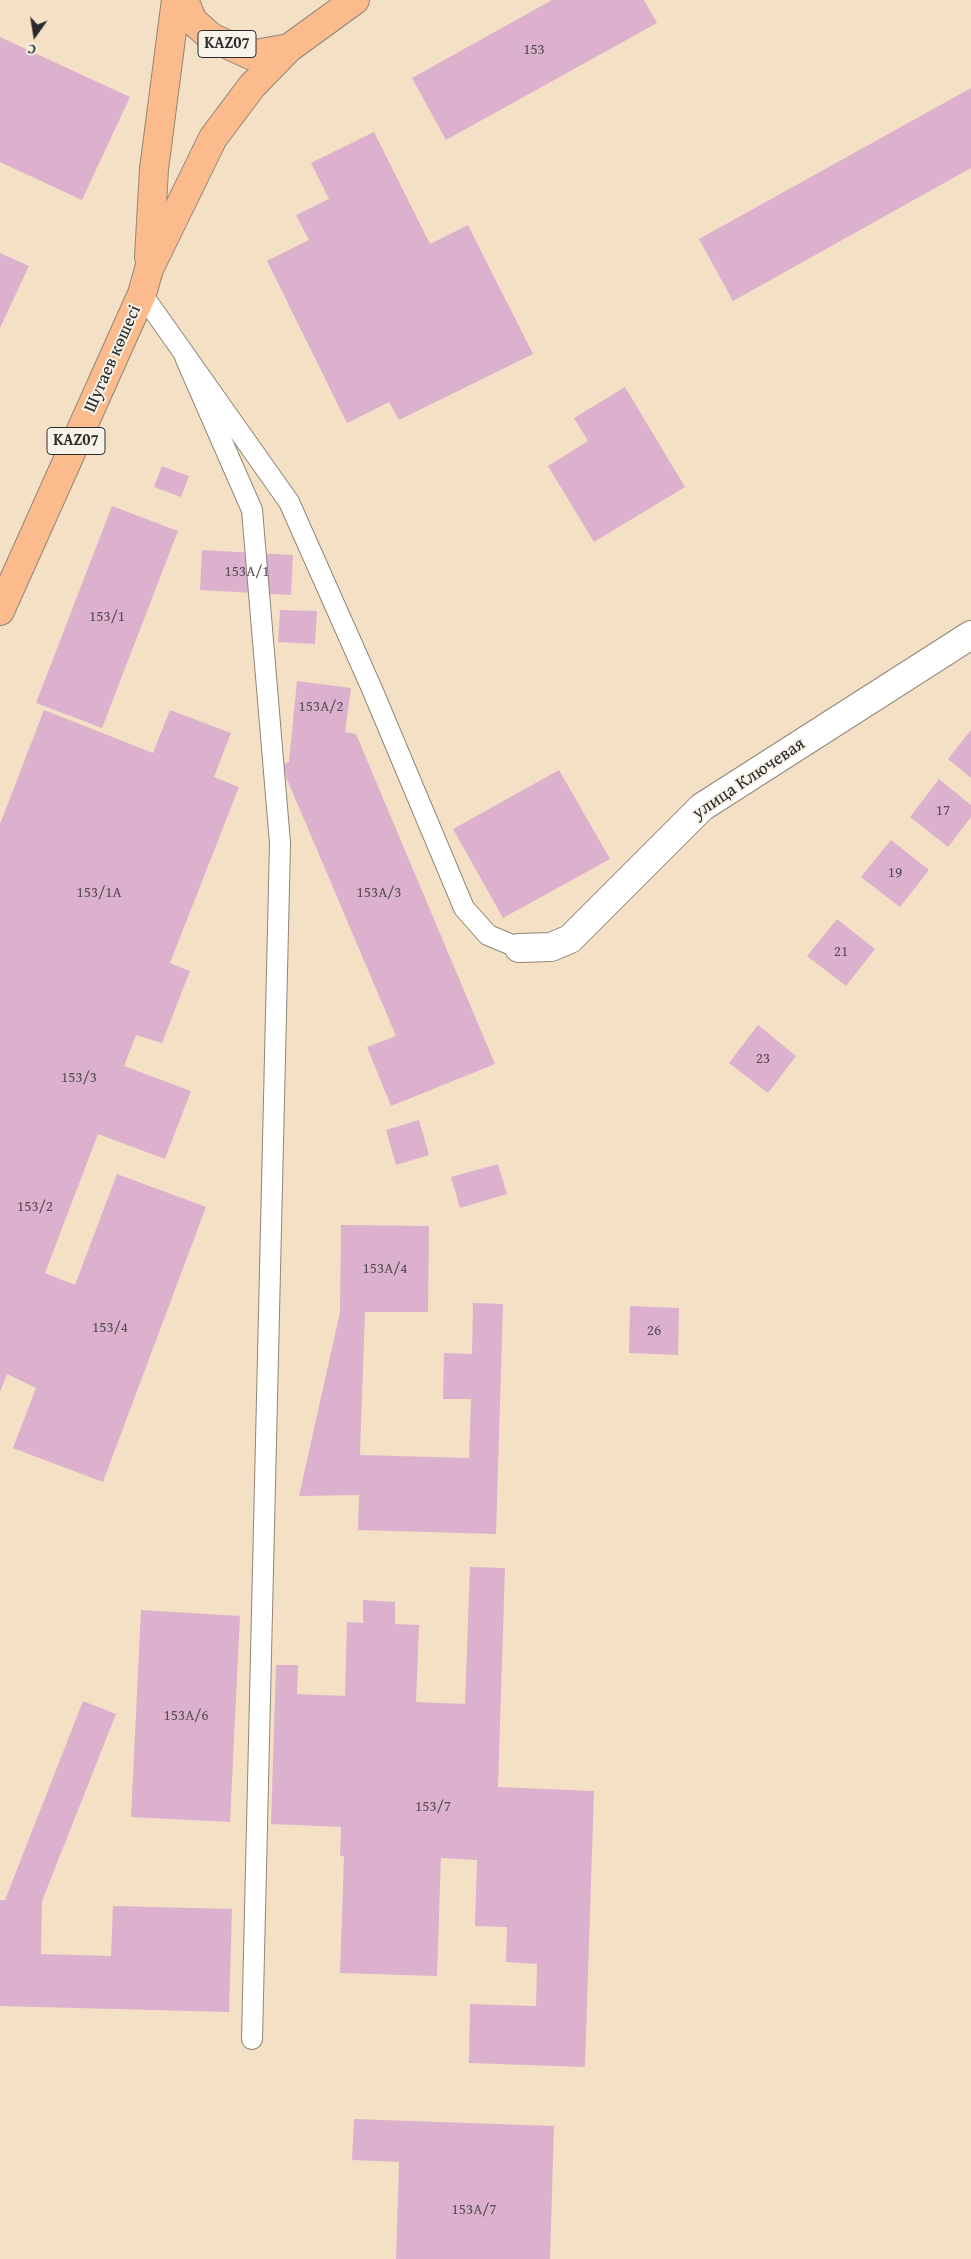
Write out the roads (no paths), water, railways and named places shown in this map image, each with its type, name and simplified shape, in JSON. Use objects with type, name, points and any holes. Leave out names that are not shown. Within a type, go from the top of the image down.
[{"type":"highway","name":"Шугаев көшесі","points":[[145,281],[154,168],[176,0]]},
{"type":"highway","name":"KAZ07","points":[[184,0],[193,21],[211,37],[250,55],[289,48]]},
{"type":"highway","name":"Шугаев көшесі","points":[[0,612],[145,281],[213,138],[252,86],[289,48],[356,0]]},
{"type":"street","name":"улица Ключевая","points":[[518,948],[550,947],[570,939],[702,807],[971,635]]},
{"type":"lane","points":[[145,281],[185,357],[252,510],[280,843],[252,2039]]},
{"type":"lane","points":[[185,357],[289,502],[372,689],[464,908],[488,935],[518,948]]}]
